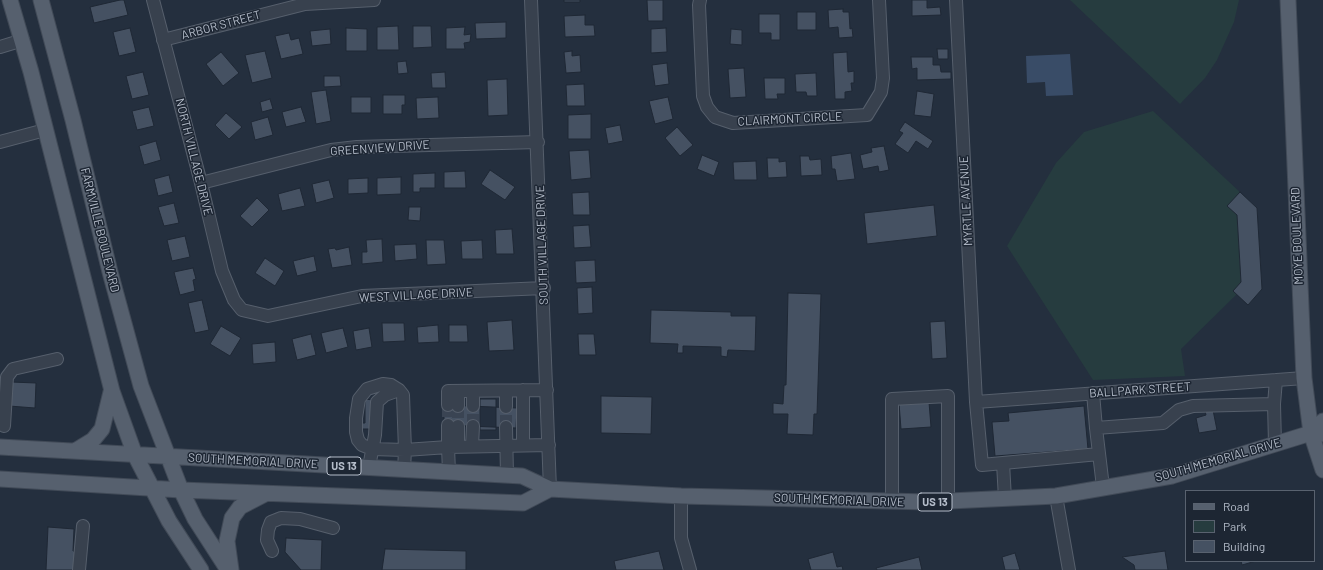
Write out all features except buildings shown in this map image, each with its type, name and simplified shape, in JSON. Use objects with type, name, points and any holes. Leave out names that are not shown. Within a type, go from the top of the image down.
[{"type":"main road","points":[[10,0],[23,40],[112,391],[135,455],[169,521],[201,570]]},
{"type":"main road","name":"FARMVILLE BOULEVARD","points":[[41,0],[63,78],[141,386],[181,490],[195,519],[228,570]]},
{"type":"main road","name":"MOYE BOULEVARD","points":[[1288,0],[1304,378],[1317,433],[1323,470]]},
{"type":"main road","points":[[75,451],[93,440],[102,429],[112,391]]},
{"type":"main road","points":[[1317,433],[1323,421]]},
{"type":"main road","name":"SOUTH MEMORIAL DRIVE","points":[[0,447],[522,476],[550,489],[681,496],[948,502],[1056,496],[1103,486],[1172,476],[1275,444],[1317,433]]},
{"type":"main road","points":[[0,479],[266,494],[523,503],[550,489]]},
{"type":"main road","points":[[231,570],[227,541],[232,518],[240,507],[266,494]]},
{"type":"street","name":"NORTH VILLAGE DRIVE","points":[[153,0],[201,183],[222,271],[234,300],[242,310]]},
{"type":"street","name":"ARBOR STREET","points":[[163,40],[305,4],[374,0]]},
{"type":"street","name":"SOUTH VILLAGE DRIVE","points":[[531,0],[544,288],[550,489]]},
{"type":"street","name":"CLAIRMONT CIRCLE","points":[[700,0],[703,96],[707,107],[714,117],[733,123],[867,115],[881,92],[883,78],[879,0]]},
{"type":"street","name":"MYRTLE AVENUE","points":[[956,0],[976,402],[982,465],[1003,463]]},
{"type":"street","points":[[0,47],[23,40]]},
{"type":"street","points":[[0,142],[46,130]]},
{"type":"street","name":"GREENVIEW DRIVE","points":[[201,183],[331,150],[538,142]]},
{"type":"street","name":"WEST VILLAGE DRIVE","points":[[242,310],[268,316],[362,296],[544,288]]},
{"type":"street","points":[[4,426],[7,377],[13,369],[57,359]]},
{"type":"street","name":"BALLPARK STREET","points":[[976,402],[1304,378]]},
{"type":"street","points":[[1275,444],[1274,404],[1276,380]]},
{"type":"street","points":[[404,470],[405,450],[405,402],[403,395],[399,390],[391,385],[383,384],[367,389],[359,399],[356,432],[362,445],[372,449],[405,450],[472,446],[549,445]]},
{"type":"street","points":[[369,467],[377,402],[385,395],[399,390]]},
{"type":"street","points":[[506,390],[506,407]]},
{"type":"street","points":[[523,390],[523,445]]},
{"type":"street","points":[[453,406],[448,391],[547,390]]},
{"type":"street","points":[[473,391],[473,406]]},
{"type":"street","points":[[1093,393],[1103,486]]},
{"type":"street","points":[[892,501],[892,399],[948,396],[948,502]]},
{"type":"street","points":[[1096,428],[1163,423],[1179,410],[1193,406],[1274,404]]},
{"type":"street","points":[[449,472],[453,447],[453,426]]},
{"type":"street","points":[[472,446],[473,426]]},
{"type":"street","points":[[506,427],[508,475]]},
{"type":"street","points":[[1005,499],[1003,463],[1099,454]]},
{"type":"street","points":[[681,496],[682,538],[690,570]]},
{"type":"street","points":[[1056,496],[1069,570]]},
{"type":"street","points":[[272,551],[267,540],[268,530],[271,522],[281,518],[300,519],[333,528]]},
{"type":"street","points":[[79,570],[83,526]]},
{"type":"green space","points":[[1070,0],[1239,0],[1234,22],[1217,60],[1205,78],[1180,104]]},
{"type":"green space","points":[[1153,111],[1257,208],[1262,289],[1248,305],[1237,294],[1181,349],[1185,376],[1093,380],[1007,246],[1056,163],[1084,132]]},
{"type":"water","points":[[1070,54],[1073,95],[1046,96],[1045,82],[1027,83],[1026,56]]},
{"type":"tunnel","points":[[448,405],[448,425]]},
{"type":"tunnel","points":[[458,406],[458,426]]},
{"type":"tunnel","points":[[473,406],[473,426]]},
{"type":"tunnel","points":[[506,407],[506,427]]}]
